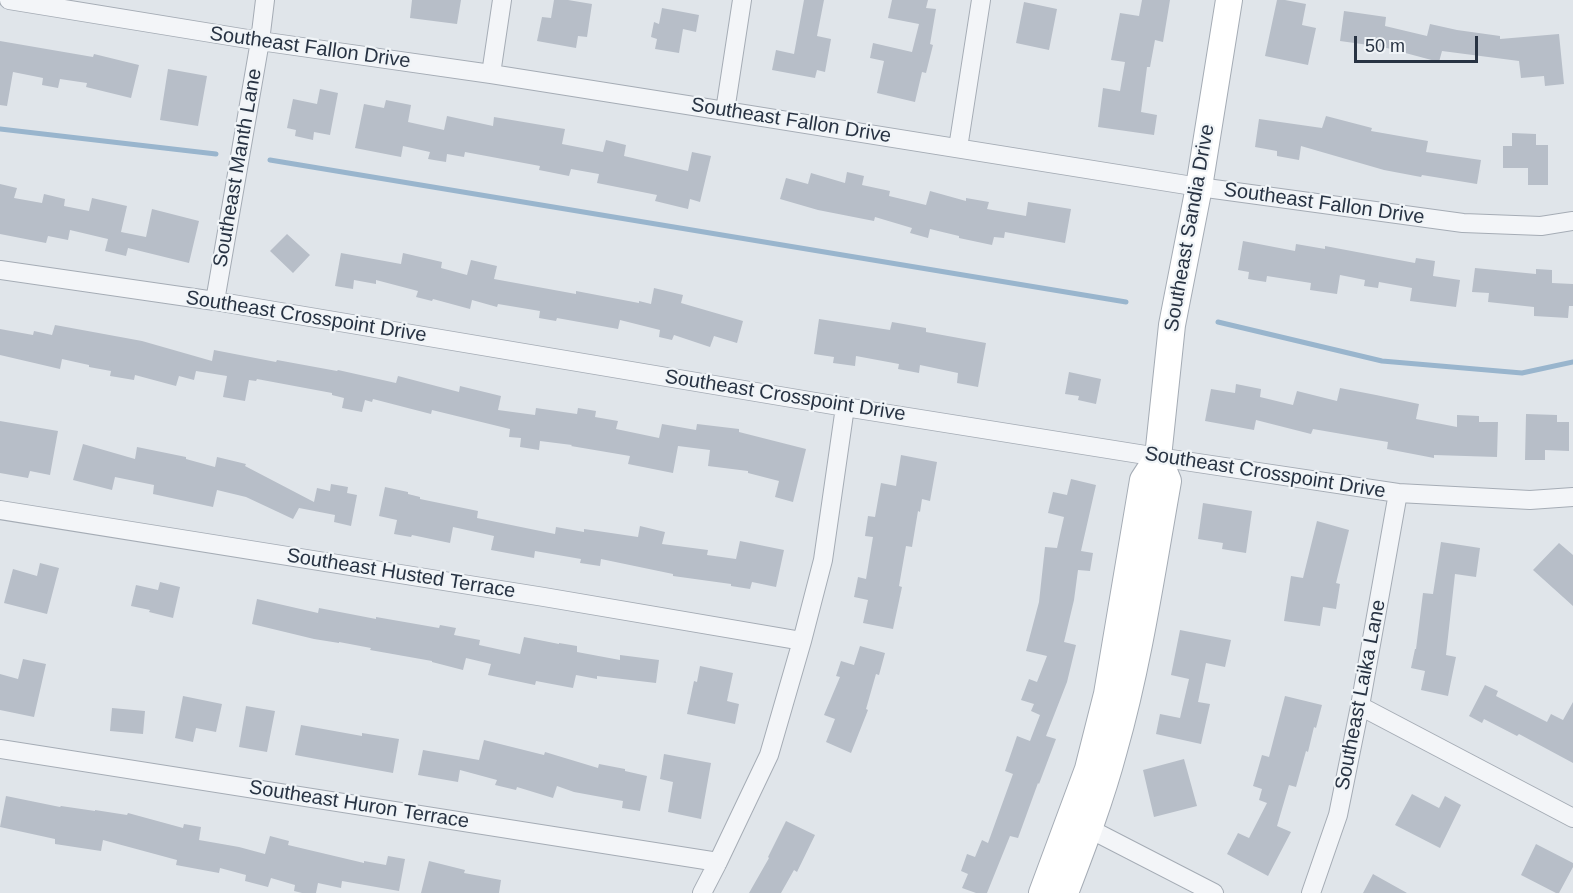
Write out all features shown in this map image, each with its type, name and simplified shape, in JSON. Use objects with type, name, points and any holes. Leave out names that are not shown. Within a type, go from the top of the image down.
[{"type":"street","name":"Southeast Fallon Drive","points":[[9,0],[1199,187],[1463,223],[1541,226],[1573,221]]},
{"type":"street","name":"Southeast Manth Lane","points":[[215,301],[266,0]]},
{"type":"street","points":[[491,74],[502,0]]},
{"type":"street","points":[[725,111],[742,0]]},
{"type":"street","points":[[958,148],[981,0]]},
{"type":"street","name":"Southeast Sandia Drive","points":[[1065,893],[1080,824],[1088,769],[1107,694],[1143,480],[1158,457],[1172,325],[1199,187],[1229,0]]},
{"type":"street","name":"Southeast Crosspoint Drive","points":[[0,270],[215,301],[1158,457],[1398,493],[1530,500],[1573,497]]},
{"type":"street","points":[[702,893],[769,755],[823,560],[845,406]]},
{"type":"street","name":"Southeast Laika Lane","points":[[1311,893],[1338,815],[1398,493]]},
{"type":"street","name":"Southeast Husted Terrace","points":[[0,510],[802,640]]},
{"type":"street","points":[[1360,706],[1573,818]]},
{"type":"street","name":"Southeast Huron Terrace","points":[[0,749],[718,862]]},
{"type":"street","points":[[1080,824],[1214,893]]},
{"type":"street","name":"Southeast Sandia Drive","points":[[1042,893],[1080,824]]},
{"type":"building","points":[[412,0],[461,0],[457,24],[410,18]]},
{"type":"building","points":[[554,0],[592,4],[587,37],[578,36],[576,48],[537,41],[542,17],[551,18]]},
{"type":"building","points":[[804,0],[824,0],[817,36],[831,39],[825,72],[817,70],[815,78],[772,70],[776,50],[794,54]]},
{"type":"building","points":[[892,0],[928,0],[926,8],[936,9],[930,44],[933,45],[926,73],[922,72],[915,102],[877,93],[884,61],[870,58],[873,43],[912,52],[919,24],[888,18]]},
{"type":"building","points":[[1142,0],[1170,0],[1163,42],[1155,40],[1150,67],[1147,67],[1141,112],[1157,115],[1154,135],[1098,127],[1103,88],[1120,91],[1125,62],[1111,60],[1120,13],[1139,16]]},
{"type":"building","points":[[1277,0],[1306,4],[1302,25],[1316,28],[1308,65],[1265,56]]},
{"type":"building","points":[[1024,2],[1057,9],[1049,50],[1016,43]]},
{"type":"building","points":[[662,8],[699,15],[696,32],[683,29],[679,53],[655,49],[657,39],[651,37],[654,22],[659,24]]},
{"type":"building","points":[[1344,11],[1386,17],[1385,26],[1427,36],[1430,24],[1500,36],[1500,39],[1559,34],[1564,84],[1545,86],[1544,76],[1521,78],[1519,61],[1442,51],[1439,62],[1383,47],[1340,41]]},
{"type":"building","points":[[0,41],[93,57],[94,54],[139,65],[131,98],[86,87],[87,83],[60,79],[58,88],[42,85],[43,78],[13,72],[7,106],[0,105]]},
{"type":"building","points":[[168,69],[207,76],[198,126],[160,120]]},
{"type":"building","points":[[320,89],[338,93],[330,135],[314,132],[313,140],[295,136],[296,130],[287,128],[293,99],[317,104]]},
{"type":"building","points":[[386,100],[411,105],[408,122],[444,130],[447,116],[493,126],[494,117],[565,129],[562,144],[603,152],[606,140],[626,145],[624,156],[688,171],[692,152],[711,156],[700,202],[690,199],[688,209],[655,201],[657,195],[597,183],[599,174],[571,169],[569,176],[539,170],[540,166],[465,152],[464,157],[447,154],[446,162],[428,159],[430,152],[403,146],[401,157],[355,148],[364,104],[384,108]]},
{"type":"building","points":[[1326,116],[1372,128],[1371,131],[1428,141],[1426,152],[1481,160],[1477,184],[1384,170],[1301,146],[1299,160],[1277,156],[1277,151],[1255,147],[1259,119],[1322,128]]},
{"type":"building","points":[[1512,133],[1536,134],[1536,145],[1548,145],[1548,185],[1528,185],[1528,168],[1503,168],[1503,146],[1512,146]]},
{"type":"building","points":[[847,172],[864,176],[862,185],[890,191],[889,196],[926,205],[930,191],[966,201],[966,198],[989,202],[987,209],[1026,216],[1028,202],[1071,209],[1065,243],[1005,232],[1004,238],[994,237],[992,245],[930,229],[928,238],[910,233],[912,228],[875,217],[874,221],[818,210],[780,199],[786,178],[808,184],[811,173],[845,183]]},
{"type":"building","points":[[0,184],[17,188],[14,198],[42,203],[44,194],[65,199],[64,206],[89,211],[92,198],[127,206],[121,232],[146,237],[152,209],[199,221],[189,263],[128,248],[126,256],[105,251],[108,239],[70,230],[68,240],[48,236],[46,243],[0,234]]},
{"type":"building","points":[[287,234],[310,255],[293,273],[270,251]]},
{"type":"building","points":[[1243,241],[1295,251],[1296,244],[1325,249],[1325,246],[1415,263],[1416,258],[1435,261],[1433,276],[1460,280],[1456,307],[1410,301],[1412,288],[1379,282],[1378,288],[1364,286],[1365,280],[1340,275],[1337,294],[1310,290],[1311,283],[1267,276],[1266,282],[1248,279],[1249,272],[1238,270]]},
{"type":"building","points":[[341,253],[401,264],[403,253],[442,262],[441,268],[467,275],[471,260],[497,266],[494,279],[639,303],[639,301],[651,304],[654,288],[683,295],[681,303],[743,321],[737,343],[714,336],[710,347],[674,335],[672,340],[659,337],[660,330],[620,320],[618,329],[557,318],[556,321],[539,318],[540,311],[498,304],[497,307],[472,300],[470,309],[416,297],[418,291],[376,280],[376,284],[354,280],[353,289],[335,286]]},
{"type":"building","points":[[1475,268],[1536,274],[1536,269],[1552,270],[1552,283],[1573,284],[1573,306],[1569,306],[1568,318],[1534,316],[1534,307],[1488,302],[1489,293],[1472,292]]},
{"type":"building","points":[[819,319],[890,330],[892,322],[926,328],[926,332],[986,343],[978,387],[957,383],[958,373],[920,365],[919,373],[898,369],[899,364],[856,356],[855,366],[833,363],[834,357],[814,354]]},
{"type":"building","points":[[55,325],[142,341],[212,361],[214,350],[276,362],[277,360],[338,370],[396,383],[398,376],[459,392],[460,386],[501,396],[498,410],[535,415],[536,408],[577,414],[578,408],[596,411],[595,417],[618,421],[616,429],[659,438],[662,424],[696,430],[697,424],[739,429],[739,432],[806,449],[793,502],[775,497],[779,481],[748,473],[748,471],[708,466],[710,450],[678,446],[673,473],[628,464],[630,456],[572,445],[540,441],[539,450],[520,447],[521,438],[509,437],[510,429],[432,410],[431,414],[373,399],[372,402],[365,400],[362,412],[342,408],[344,398],[332,395],[332,393],[257,379],[256,381],[249,380],[245,401],[223,397],[227,376],[196,371],[194,380],[179,376],[176,386],[135,375],[134,380],[110,376],[111,371],[62,359],[60,369],[0,355],[0,329],[33,335],[34,331],[52,335]]},
{"type":"building","points":[[1069,372],[1101,379],[1096,404],[1078,400],[1079,396],[1065,394]]},
{"type":"building","points":[[1236,384],[1261,389],[1260,397],[1293,405],[1297,391],[1337,401],[1340,388],[1376,395],[1419,404],[1416,419],[1457,427],[1457,415],[1479,416],[1479,422],[1498,422],[1497,457],[1434,455],[1434,458],[1387,449],[1388,442],[1313,429],[1311,434],[1256,420],[1254,430],[1205,421],[1211,389],[1235,393]]},
{"type":"building","points":[[1526,414],[1557,415],[1557,422],[1569,422],[1569,451],[1545,450],[1545,460],[1525,460]]},
{"type":"building","points":[[0,421],[58,431],[50,475],[30,471],[28,478],[0,473]]},
{"type":"building","points":[[83,444],[135,459],[137,447],[186,457],[186,459],[215,467],[217,457],[246,464],[245,466],[314,502],[317,488],[330,491],[331,484],[348,487],[347,493],[357,495],[351,526],[334,522],[335,515],[299,508],[293,519],[246,497],[217,490],[213,507],[153,494],[154,485],[115,477],[112,490],[73,480]]},
{"type":"building","points":[[901,455],[937,462],[930,501],[922,499],[912,547],[906,546],[899,586],[902,587],[893,629],[863,623],[868,600],[854,597],[858,577],[866,579],[873,537],[865,536],[868,516],[875,517],[881,483],[896,486]]},
{"type":"building","points":[[1071,479],[1096,485],[1081,551],[1093,553],[1090,571],[1078,570],[1064,642],[1076,645],[1067,682],[1046,736],[1056,739],[1018,838],[1010,836],[987,893],[976,893],[962,888],[968,874],[961,871],[967,854],[975,857],[982,840],[988,843],[1013,774],[1005,771],[1017,736],[1030,741],[1040,715],[1031,711],[1034,704],[1021,700],[1029,679],[1037,682],[1047,656],[1026,651],[1039,602],[1045,547],[1057,548],[1064,517],[1048,513],[1053,492],[1067,495]]},
{"type":"building","points":[[385,487],[408,492],[420,499],[478,511],[477,518],[555,534],[556,527],[638,537],[640,526],[665,532],[662,544],[708,550],[707,555],[736,559],[740,541],[784,550],[776,587],[752,582],[750,589],[673,576],[673,574],[601,559],[600,566],[580,563],[581,559],[535,551],[534,558],[491,550],[494,536],[453,527],[450,543],[412,535],[411,537],[394,534],[397,520],[379,516]]},
{"type":"building","points":[[1203,503],[1252,511],[1246,553],[1222,549],[1223,543],[1198,539]]},
{"type":"building","points":[[1317,521],[1349,530],[1336,583],[1340,584],[1336,609],[1323,607],[1320,626],[1284,621],[1291,576],[1303,578]]},
{"type":"building","points":[[1441,542],[1480,548],[1476,577],[1455,574],[1446,655],[1456,657],[1448,696],[1421,690],[1425,671],[1411,668],[1416,649],[1423,593],[1433,594]]},
{"type":"building","points":[[1559,543],[1573,555],[1573,606],[1533,570]]},
{"type":"building","points":[[40,563],[59,568],[47,614],[4,603],[13,569],[37,576]]},
{"type":"building","points":[[160,582],[180,587],[173,618],[131,606],[136,585],[158,590]]},
{"type":"building","points":[[257,599],[318,613],[319,608],[376,619],[376,617],[439,628],[440,625],[456,628],[454,635],[480,640],[479,645],[520,654],[524,637],[577,646],[577,652],[620,660],[620,655],[659,660],[656,683],[597,676],[597,679],[576,675],[573,688],[536,681],[535,685],[488,675],[491,664],[466,658],[463,670],[432,661],[370,650],[371,648],[314,639],[252,624]]},
{"type":"building","points":[[1180,630],[1231,640],[1225,667],[1206,663],[1198,702],[1210,704],[1201,744],[1156,734],[1160,714],[1180,718],[1189,679],[1171,675]]},
{"type":"building","points":[[860,646],[885,653],[879,675],[876,674],[866,709],[868,710],[851,753],[826,742],[835,719],[824,715],[840,677],[836,676],[841,661],[854,665]]},
{"type":"building","points":[[23,659],[46,664],[34,717],[0,710],[0,674],[18,679]]},
{"type":"building","points":[[700,666],[733,673],[727,701],[739,704],[735,724],[687,714],[694,681],[697,682]]},
{"type":"building","points":[[1485,685],[1498,691],[1496,696],[1547,722],[1551,714],[1563,720],[1573,702],[1573,763],[1519,734],[1517,736],[1484,719],[1482,723],[1469,716]]},
{"type":"building","points":[[183,696],[222,704],[216,732],[196,728],[193,742],[175,738]]},
{"type":"building","points":[[1285,696],[1322,705],[1296,787],[1289,785],[1277,826],[1291,832],[1268,876],[1227,854],[1238,833],[1249,838],[1267,803],[1259,800],[1262,789],[1253,786],[1262,755],[1269,757]]},
{"type":"building","points":[[246,706],[275,711],[267,752],[239,747]]},
{"type":"building","points":[[112,708],[145,711],[143,734],[110,731]]},
{"type":"building","points":[[301,725],[362,736],[362,733],[399,739],[393,773],[295,755]]},
{"type":"building","points":[[484,740],[544,755],[545,752],[598,768],[599,764],[647,776],[640,811],[622,808],[623,801],[574,792],[557,786],[553,798],[517,787],[516,790],[495,785],[497,780],[460,770],[458,782],[418,775],[423,750],[479,760]]},
{"type":"building","points":[[664,754],[711,763],[701,819],[668,812],[673,782],[660,779]]},
{"type":"building","points":[[1184,759],[1197,806],[1154,817],[1143,770]]},
{"type":"building","points":[[1412,794],[1439,808],[1445,796],[1461,805],[1440,848],[1395,825]]},
{"type":"building","points":[[6,796],[60,807],[127,815],[128,813],[183,828],[184,824],[201,827],[199,840],[265,854],[270,836],[289,841],[288,845],[364,863],[364,861],[386,865],[388,856],[405,859],[399,891],[342,881],[341,888],[318,883],[316,893],[302,893],[294,891],[295,885],[271,878],[268,887],[245,881],[246,875],[220,868],[219,873],[176,865],[177,860],[103,840],[101,851],[55,844],[55,839],[0,827]]},
{"type":"building","points":[[786,821],[815,835],[797,872],[794,870],[781,893],[749,893],[769,858]]},
{"type":"building","points":[[1536,844],[1573,863],[1559,893],[1521,875]]},
{"type":"building","points":[[429,861],[465,870],[464,873],[501,880],[499,893],[421,893]]},
{"type":"building","points":[[1373,874],[1407,893],[1363,893]]},
{"type":"waterway","points":[[0,129],[216,154]]},
{"type":"waterway","points":[[270,160],[1126,302]]},
{"type":"waterway","points":[[1218,322],[1382,361],[1522,373],[1573,362]]}]
